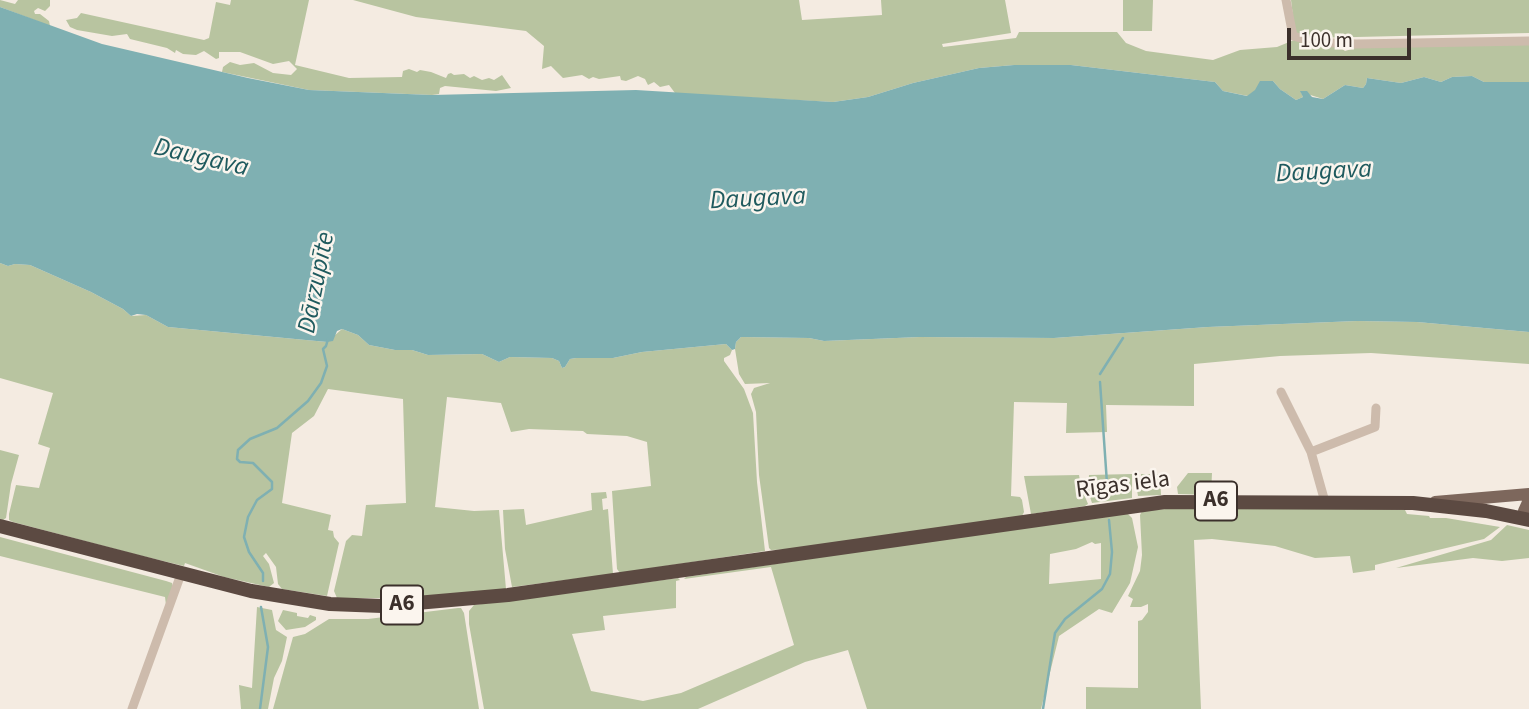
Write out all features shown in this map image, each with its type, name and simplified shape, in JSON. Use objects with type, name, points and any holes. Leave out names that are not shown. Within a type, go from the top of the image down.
[{"type":"highway","name":"Rīgas iela","points":[[181,574],[264,593],[330,604],[382,606],[508,595],[1145,504],[1188,501],[1425,504]]},
{"type":"highway","name":"A6","points":[[1425,504],[1528,519]]},
{"type":"highway","name":"A6","points":[[0,526],[181,574]]},
{"type":"main road","name":"Rīgas iela","points":[[1425,504],[1529,494]]},
{"type":"main road","points":[[1528,519],[1524,511],[1529,500]]},
{"type":"street","points":[[1286,0],[1293,36],[1315,42],[1356,44],[1529,41]]},
{"type":"street","points":[[1281,392],[1311,452],[1325,502]]},
{"type":"street","points":[[1311,452],[1375,428],[1376,408]]},
{"type":"street","points":[[132,709],[181,574]]},
{"type":"green space","points":[[0,0],[15,4],[18,0],[50,0],[50,6],[45,11],[38,8],[34,11],[49,21],[50,26],[0,7]]},
{"type":"green space","points":[[231,0],[309,0],[295,65],[349,78],[402,77],[403,71],[409,69],[431,72],[446,78],[451,73],[464,74],[470,78],[474,76],[482,80],[494,80],[502,75],[511,88],[496,91],[445,86],[440,88],[439,94],[432,95],[309,90],[222,72],[223,67],[230,62],[240,65],[254,63],[273,73],[291,75],[297,69],[289,61],[273,64],[240,52],[219,52],[219,58],[216,59],[204,51],[196,55],[183,54],[176,50],[175,53],[167,48],[130,39],[127,34],[112,36],[77,30],[70,27],[66,20],[77,18],[81,13],[204,40],[209,38],[216,2],[230,5]]},
{"type":"green space","points":[[353,0],[799,0],[802,20],[882,15],[881,0],[1005,0],[1011,33],[942,44],[943,47],[1016,38],[1019,32],[1117,32],[1126,43],[1146,51],[1213,60],[1240,50],[1277,47],[1294,40],[1337,45],[1345,51],[1358,47],[1529,43],[1529,82],[1484,82],[1472,76],[1452,77],[1441,82],[1424,77],[1401,83],[1367,78],[1363,88],[1345,85],[1323,99],[1301,92],[1303,97],[1296,100],[1273,81],[1248,96],[1223,91],[1215,82],[1071,65],[1014,65],[979,68],[913,83],[868,97],[833,102],[718,96],[675,93],[669,85],[660,87],[654,82],[648,85],[645,79],[638,76],[626,81],[621,80],[620,76],[589,79],[582,75],[563,78],[551,66],[542,69],[544,46],[526,31],[416,17]]},
{"type":"green space","points":[[1123,0],[1153,0],[1152,31],[1123,31]]},
{"type":"green space","points":[[1291,0],[1529,0],[1529,33],[1313,38],[1295,33]]},
{"type":"green space","points":[[0,263],[8,266],[30,265],[91,292],[131,316],[146,315],[168,327],[327,342],[342,329],[358,335],[369,345],[395,350],[412,350],[428,355],[482,354],[499,362],[510,357],[552,358],[559,361],[562,368],[570,359],[576,358],[613,358],[642,352],[726,344],[732,350],[724,361],[744,389],[753,413],[765,551],[620,573],[617,569],[612,491],[651,486],[647,442],[627,436],[587,434],[583,431],[529,429],[511,432],[501,403],[447,397],[435,507],[474,511],[499,510],[506,589],[406,598],[337,598],[334,591],[346,541],[352,535],[362,536],[366,505],[406,503],[403,399],[328,389],[314,416],[292,433],[282,503],[331,515],[328,530],[333,531],[339,543],[327,596],[282,589],[278,584],[276,567],[266,553],[263,556],[269,564],[274,583],[269,587],[224,577],[185,563],[184,566],[13,522],[9,520],[9,514],[16,485],[39,488],[50,448],[38,444],[53,393],[0,378]]},
{"type":"green space","points":[[1357,321],[1417,322],[1529,332],[1529,364],[1371,353],[1280,356],[1194,364],[1194,406],[1106,405],[1107,432],[1066,433],[1067,403],[1014,402],[1011,496],[1020,497],[1022,500],[1022,516],[796,549],[769,548],[759,475],[756,412],[751,394],[754,388],[770,383],[745,384],[739,374],[735,349],[736,342],[741,337],[809,338],[824,341],[920,337],[1054,338],[1208,327]]},
{"type":"green space","points":[[0,450],[19,455],[6,518],[3,520],[0,519]]},
{"type":"green space","points":[[1188,473],[1212,473],[1211,495],[1178,494],[1177,487]]},
{"type":"green space","points":[[1132,474],[1132,498],[1092,503],[1088,491],[1089,475]]},
{"type":"green space","points":[[1141,474],[1160,474],[1161,495],[1138,496],[1136,484],[1141,483]]},
{"type":"green space","points":[[1079,475],[1088,504],[1031,514],[1024,476]]},
{"type":"green space","points":[[606,492],[607,498],[602,499],[603,510],[608,509],[613,574],[512,587],[505,549],[503,510],[524,509],[526,525],[592,510],[591,493]]},
{"type":"green space","points":[[1177,508],[1378,508],[1405,510],[1407,514],[1500,527],[1484,539],[1375,565],[1375,570],[1353,573],[1350,556],[1315,558],[1275,546],[1212,539],[1194,540],[1201,709],[1086,709],[1086,687],[1138,688],[1138,621],[1148,612],[1148,604],[1130,607],[1133,599],[1128,596],[1140,571],[1140,515],[1142,511]]},
{"type":"green space","points":[[1126,512],[1132,518],[1138,547],[1130,583],[1112,613],[1099,609],[1059,636],[1041,709],[867,709],[848,650],[805,662],[698,709],[484,709],[469,624],[469,611],[474,605],[678,578],[680,580],[676,581],[676,608],[603,616],[605,630],[572,634],[591,691],[643,701],[681,693],[794,645],[771,567],[684,579]],"holes":[[[1092,542],[1101,543],[1101,579],[1049,584],[1050,554],[1076,549]]]},
{"type":"green space","points":[[1507,525],[1529,530],[1529,558],[1502,561],[1473,558],[1396,568],[1491,540]]},
{"type":"green space","points":[[0,537],[166,581],[172,583],[173,588],[166,605],[165,597],[0,556]]},
{"type":"green space","points":[[257,607],[272,610],[276,630],[287,637],[282,661],[274,678],[268,709],[241,709],[239,685],[252,688]]},
{"type":"green space","points":[[461,608],[479,709],[273,709],[293,637],[305,634],[329,619],[368,619]]},
{"type":"green space","points":[[283,610],[297,613],[297,616],[308,618],[310,615],[316,617],[316,620],[305,627],[286,630],[278,621]]},
{"type":"water","name":"Daugava","points":[[0,7],[102,44],[309,90],[432,95],[636,90],[833,102],[868,97],[913,83],[979,68],[1014,65],[1071,65],[1215,82],[1223,91],[1247,96],[1255,90],[1260,81],[1273,81],[1296,100],[1303,97],[1300,91],[1307,91],[1312,97],[1323,99],[1345,85],[1363,88],[1367,78],[1401,83],[1424,77],[1441,82],[1452,77],[1472,76],[1484,82],[1529,82],[1529,332],[1417,322],[1357,321],[1208,327],[1054,338],[920,337],[824,341],[809,338],[741,337],[732,350],[726,344],[642,352],[613,358],[576,358],[570,359],[562,368],[559,361],[552,358],[510,357],[499,362],[482,354],[428,355],[412,350],[395,350],[369,345],[358,335],[342,329],[337,331],[333,341],[327,342],[168,327],[146,315],[131,316],[91,292],[30,265],[8,266],[0,263]]},
{"type":"waterway","points":[[1100,374],[1123,338]]},
{"type":"waterway","name":"Dārzupīte","points":[[263,581],[263,573],[249,552],[244,537],[248,517],[257,500],[272,489],[272,482],[253,463],[240,462],[237,459],[238,450],[250,439],[277,428],[308,401],[321,383],[327,366],[323,349],[328,339]]},
{"type":"waterway","points":[[1100,382],[1108,498]]},
{"type":"waterway","points":[[1043,709],[1055,633],[1065,619],[1102,589],[1110,574],[1112,552],[1109,520]]},
{"type":"waterway","name":"Dārzupīte","points":[[260,709],[268,647],[261,607]]}]
